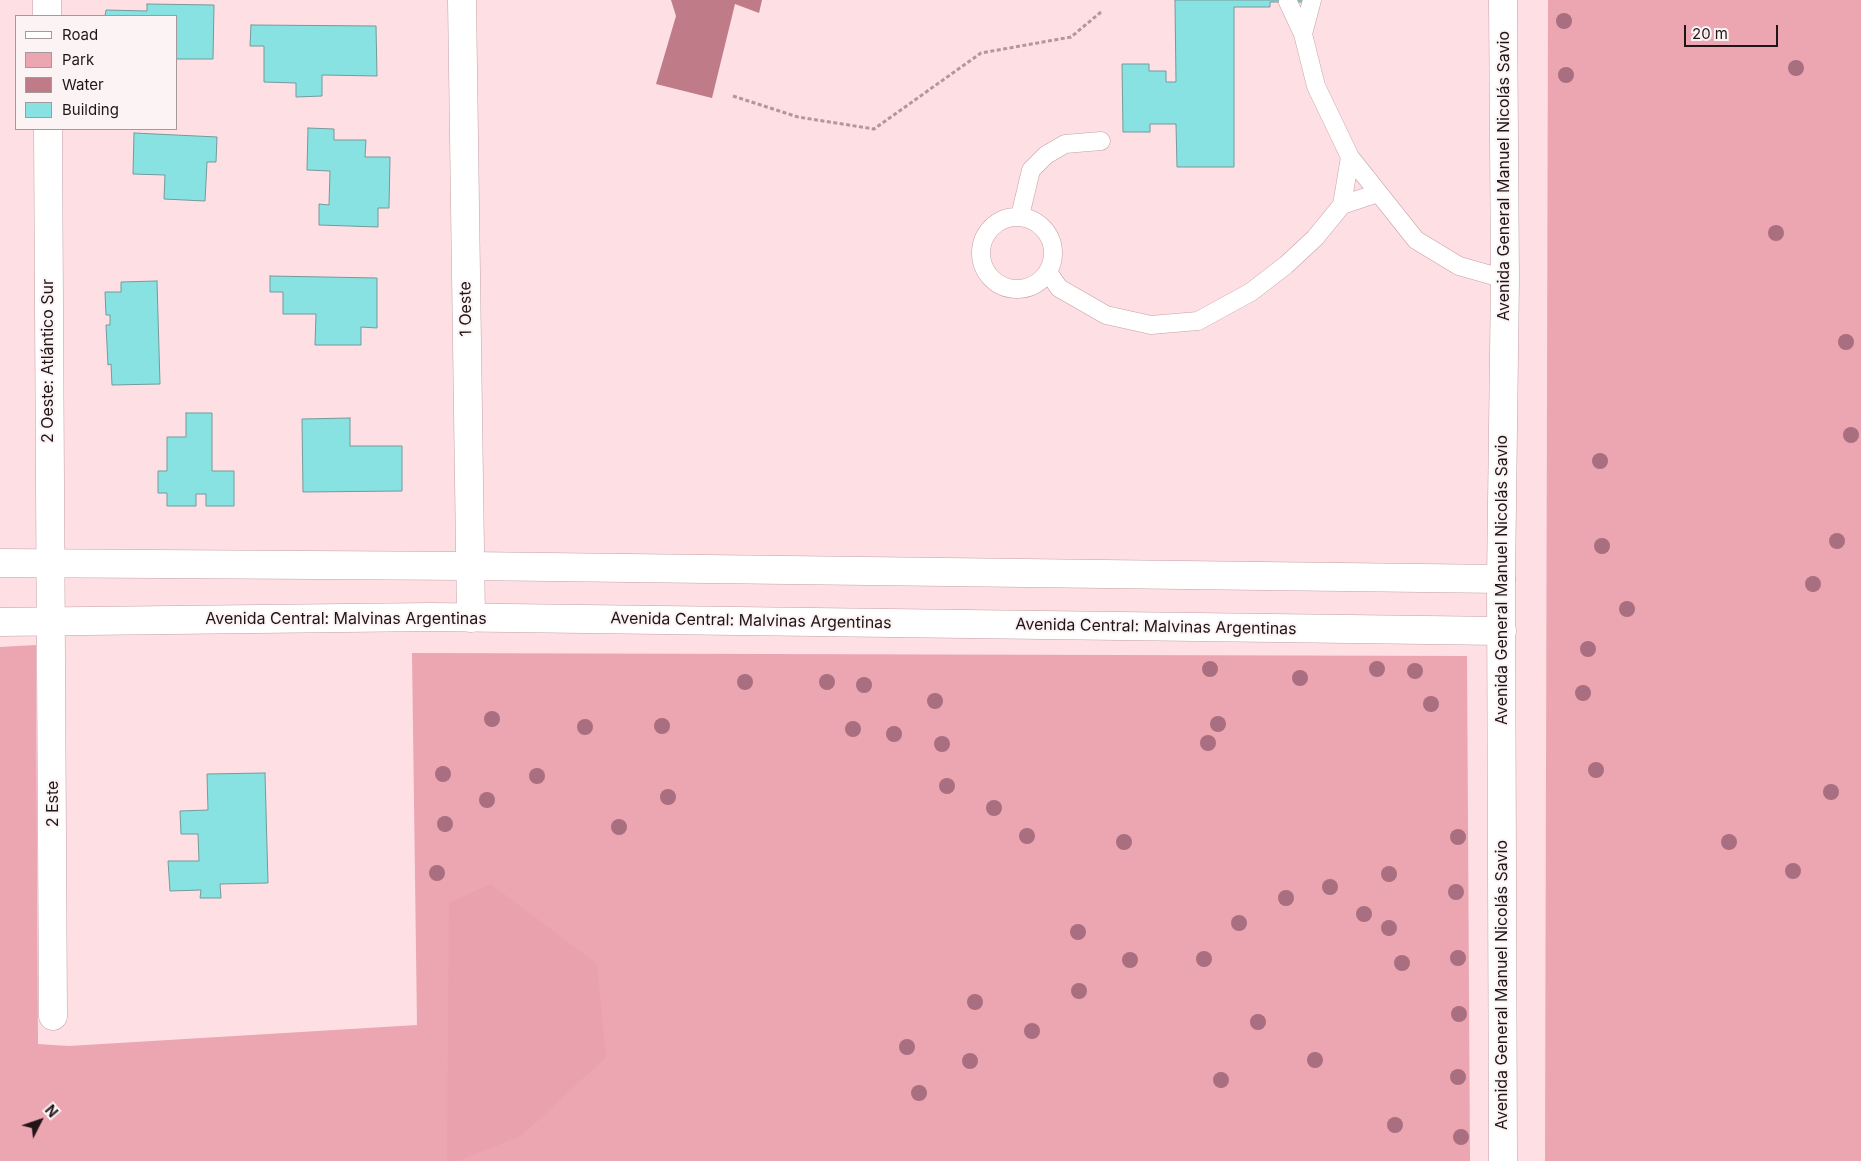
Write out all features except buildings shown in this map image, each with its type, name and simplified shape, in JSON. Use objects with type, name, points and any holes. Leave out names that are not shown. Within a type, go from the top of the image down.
[{"type":"main road","points":[[47,0],[47,15]]},
{"type":"main road","name":"1 Oeste","points":[[462,0],[471,618]]},
{"type":"main road","name":"Avenida General Manuel Nicolás Savio","points":[[1503,0],[1505,278],[1501,579],[1503,1161]]},
{"type":"main road","name":"2 Oeste: Atlántico Sur","points":[[48,130],[50,592]]},
{"type":"main road","points":[[0,563],[469,566],[1501,579]]},
{"type":"main road","name":"2 Este","points":[[50,592],[52,623],[53,1016]]},
{"type":"main road","name":"Avenida Central: Malvinas Argentinas","points":[[0,622],[471,618],[1502,631]]},
{"type":"lane","points":[[1303,34],[1312,0]]},
{"type":"lane","points":[[1288,2],[1303,34],[1316,86],[1350,157],[1378,193],[1416,240],[1459,266],[1505,278]]},
{"type":"lane","points":[[1020,216],[1030,170],[1046,155],[1065,144],[1101,141]]},
{"type":"lane","points":[[1342,206],[1350,157]]},
{"type":"lane","points":[[1048,272],[1059,288],[1106,315],[1151,325],[1198,321],[1251,292],[1286,265],[1315,238],[1342,206],[1378,193]]},
{"type":"lane","points":[[1020,216],[1038,223],[1050,237],[1054,255],[1048,272],[1034,285],[1016,289],[997,283],[985,269],[981,250],[987,232],[1002,220],[1020,216]]},
{"type":"path","points":[[733,96],[798,117],[874,129],[981,53],[1071,38],[1101,12]]},
{"type":"green space","points":[[1548,0],[1861,0],[1861,1161],[1545,1161]]},
{"type":"green space","points":[[36,645],[38,1044],[69,1046],[417,1025],[412,653],[1467,656],[1470,1161],[0,1161],[0,647]]},
{"type":"shaded area","points":[[491,884],[597,964],[606,1057],[521,1136],[458,1161],[447,1161],[449,903]]},
{"type":"water","points":[[671,0],[762,0],[759,13],[735,4],[712,98],[656,84],[676,16]]}]
